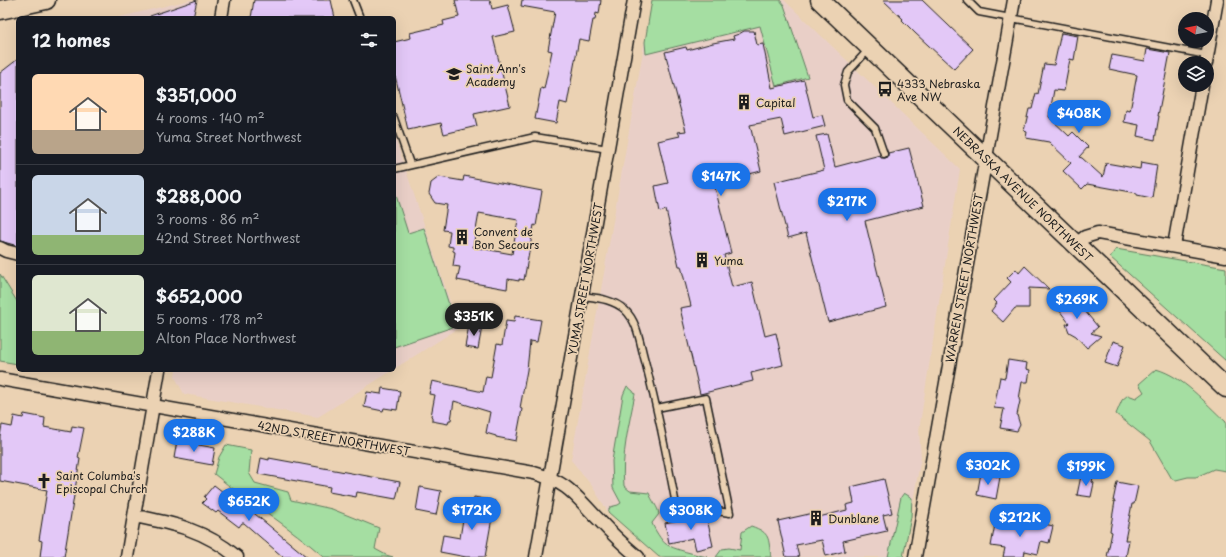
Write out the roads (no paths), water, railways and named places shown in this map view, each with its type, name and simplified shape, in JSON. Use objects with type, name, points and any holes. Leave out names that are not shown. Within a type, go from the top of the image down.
[{"type":"main road","points":[[0,10],[46,0]]},
{"type":"main road","name":"NEBRASKA AVENUE NORTHWEST","points":[[820,0],[1226,388]]},
{"type":"street","points":[[221,16],[224,0]]},
{"type":"street","name":"YUMA STREET NORTHWEST","points":[[536,557],[634,0]]},
{"type":"street","name":"WARREN STREET NORTHWEST","points":[[915,557],[1014,0]]},
{"type":"street","points":[[1208,56],[1217,0]]},
{"type":"street","points":[[1174,246],[1201,92]]},
{"type":"street","points":[[1076,244],[1085,237],[1098,234],[1226,256]]},
{"type":"street","points":[[127,557],[160,372]]},
{"type":"street","name":"42ND STREET NORTHWEST","points":[[0,379],[550,477],[571,490],[610,531],[638,557]]},
{"type":"street","points":[[134,516],[172,523],[186,528],[212,540],[237,557]]},
{"type":"lane","points":[[353,0],[359,16]]},
{"type":"lane","points":[[966,0],[979,12],[1193,56]]},
{"type":"lane","points":[[870,48],[848,72],[844,84],[847,100],[875,128],[884,154]]},
{"type":"lane","points":[[396,124],[410,164]]},
{"type":"lane","points":[[396,168],[535,137],[608,149]]},
{"type":"lane","points":[[582,296],[608,300],[617,304],[626,311],[635,323],[657,408],[676,505],[730,513],[706,398],[657,408]]},
{"type":"place","name":"Saint Ann's Academy","points":[[454,74]]},
{"type":"place","name":"4333 Nebraska Ave NW","points":[[885,89]]},
{"type":"place","name":"Capital","points":[[744,102]]},
{"type":"place","name":"Convent de Bon Secours","points":[[462,237]]},
{"type":"place","name":"Yuma","points":[[702,260]]},
{"type":"place","name":"Saint Columba's Episcopal Church","points":[[44,481]]},
{"type":"place","name":"Dunblane","points":[[816,518]]}]
